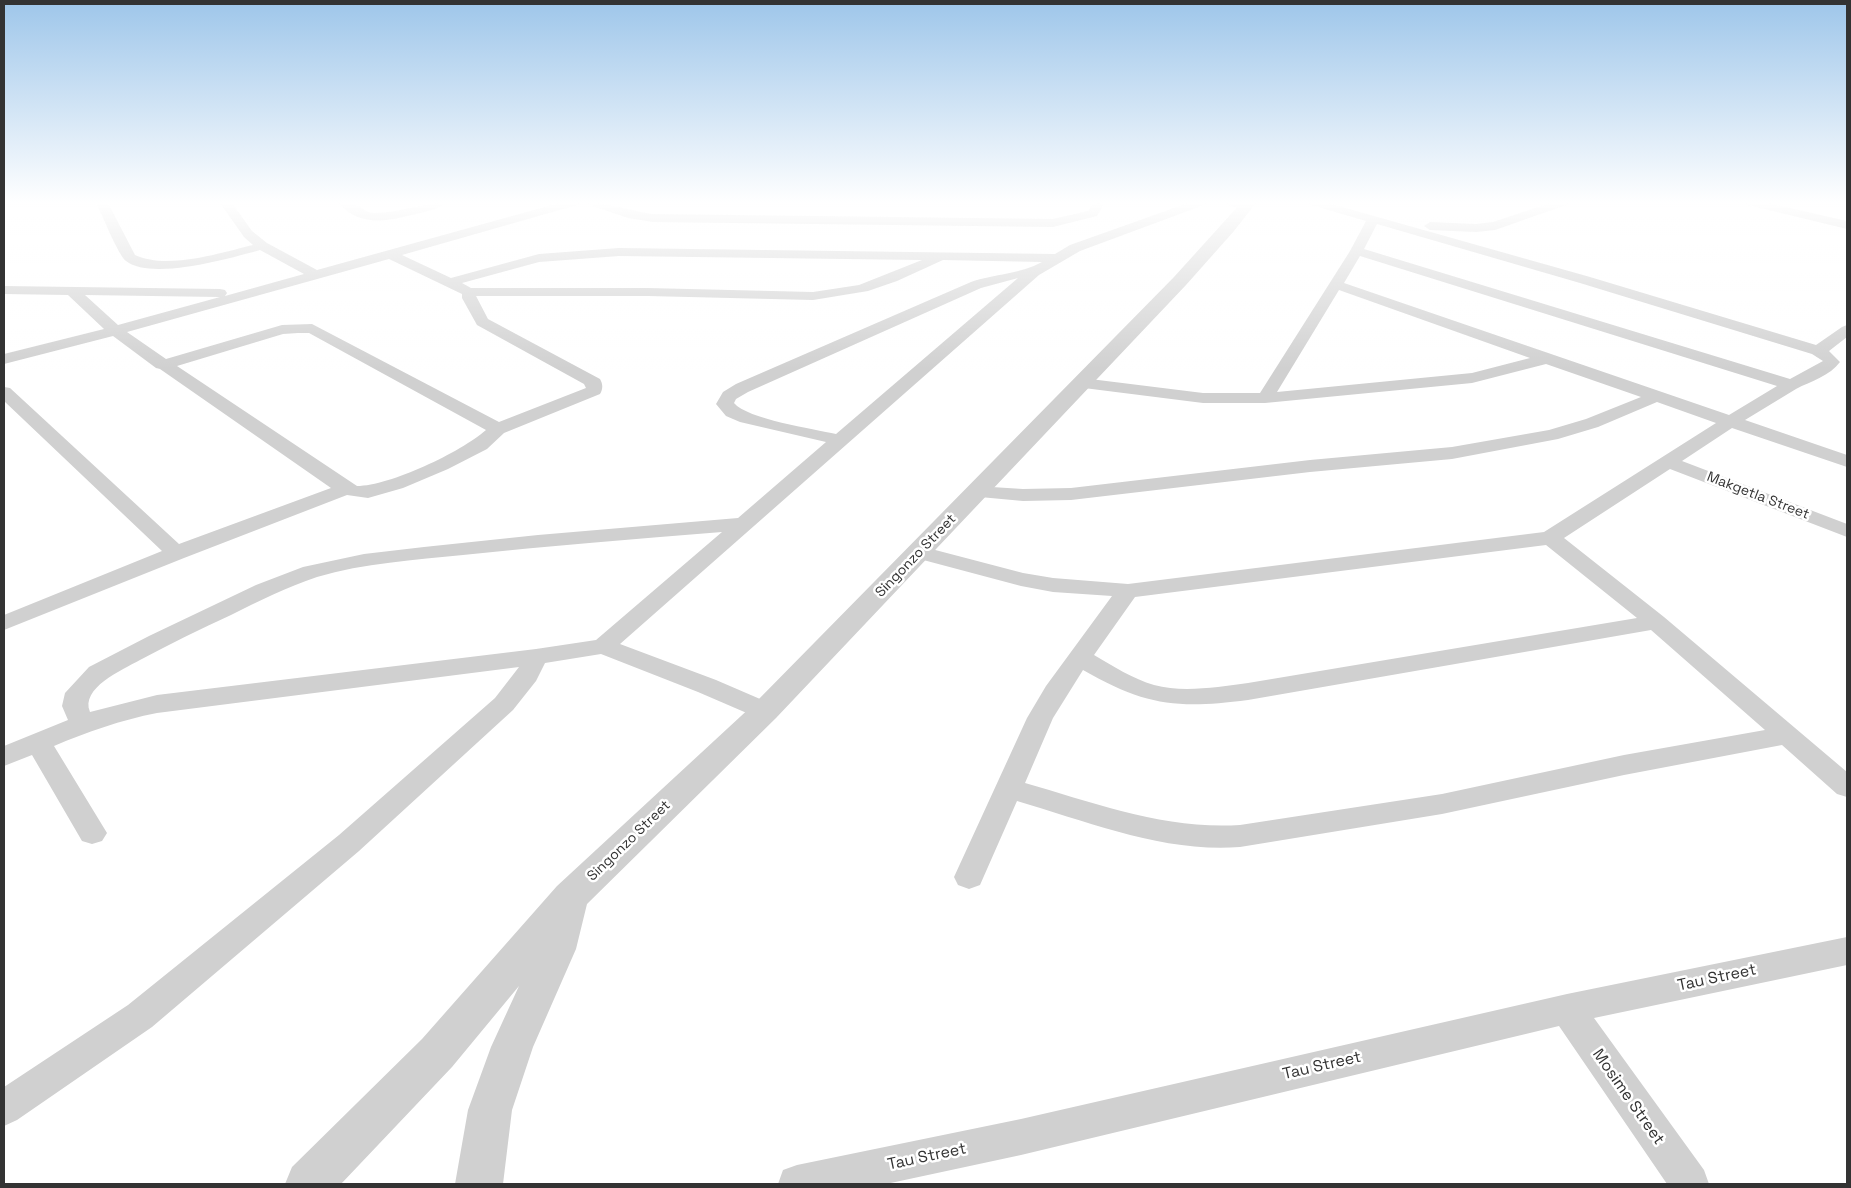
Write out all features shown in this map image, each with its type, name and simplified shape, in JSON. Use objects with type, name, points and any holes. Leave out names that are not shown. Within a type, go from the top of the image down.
[{"type":"street","points":[[131,258],[148,264],[185,263],[206,258]]},
{"type":"street","points":[[285,258],[314,274]]},
{"type":"street","points":[[4,359],[115,331],[373,258]]},
{"type":"street","points":[[400,258],[452,282],[469,292],[524,291],[814,296],[836,295],[876,285],[937,258]]},
{"type":"street","points":[[452,282],[536,258]]},
{"type":"street","points":[[603,646],[1034,272],[1055,258]]},
{"type":"street","name":"Singonzo Street","points":[[309,1184],[437,1054],[570,897],[765,711],[920,552],[1200,258]]},
{"type":"street","points":[[1265,398],[1352,258]]},
{"type":"street","points":[[1381,258],[1791,385]]},
{"type":"street","points":[[920,552],[1022,579],[1053,585],[1128,591],[1550,538],[1731,421],[1791,385],[1830,365],[1832,362],[1818,351],[1508,258]]},
{"type":"street","points":[[839,440],[746,418],[732,412],[725,404],[728,396],[742,388],[976,285],[993,279],[1034,272]]},
{"type":"street","points":[[1335,284],[1547,360],[1847,461]]},
{"type":"street","points":[[4,290],[246,293]]},
{"type":"street","points":[[72,291],[115,331],[162,365],[346,489],[356,492],[368,492],[396,484],[480,445],[498,430],[590,393],[595,386],[590,380],[482,322],[469,298],[469,292]]},
{"type":"street","points":[[162,365],[282,330],[298,328],[312,330],[498,430]]},
{"type":"street","points":[[1818,351],[1846,332]]},
{"type":"street","points":[[1082,383],[1203,398],[1265,398],[1472,378],[1547,360]]},
{"type":"street","points":[[4,392],[176,553]]},
{"type":"street","points":[[976,492],[1023,496],[1071,494],[1310,466],[1452,453],[1552,435],[1592,423],[1657,396]]},
{"type":"street","name":"Makgetla Street","points":[[1669,462],[1847,531]]},
{"type":"street","points":[[4,623],[176,553],[346,489]]},
{"type":"street","points":[[82,724],[75,706],[78,693],[98,672],[264,590],[311,572],[364,560],[538,540],[742,524]]},
{"type":"street","points":[[1550,538],[1656,622],[1847,787]]},
{"type":"street","points":[[969,877],[1040,718],[1055,692],[1128,591]]},
{"type":"street","points":[[1080,658],[1132,685],[1161,695],[1187,697],[1222,694],[1344,675],[1656,622]]},
{"type":"street","points":[[4,757],[82,724],[117,713],[157,704],[536,657],[603,646],[708,686],[765,711]]},
{"type":"street","points":[[4,1108],[140,1016],[349,843],[504,704],[527,675],[536,657]]},
{"type":"street","points":[[1009,789],[1147,828],[1180,835],[1212,838],[1240,836],[1442,804],[1624,765],[1788,735]]},
{"type":"street","points":[[38,742],[92,833]]},
{"type":"street","points":[[478,1184],[490,1110],[512,1047],[556,949],[570,897]]},
{"type":"street","name":"Tau Street","points":[[797,1184],[1021,1137],[1567,1009],[1847,950]]},
{"type":"street","name":"Mosime Street","points":[[1567,1009],[1690,1184]]}]
